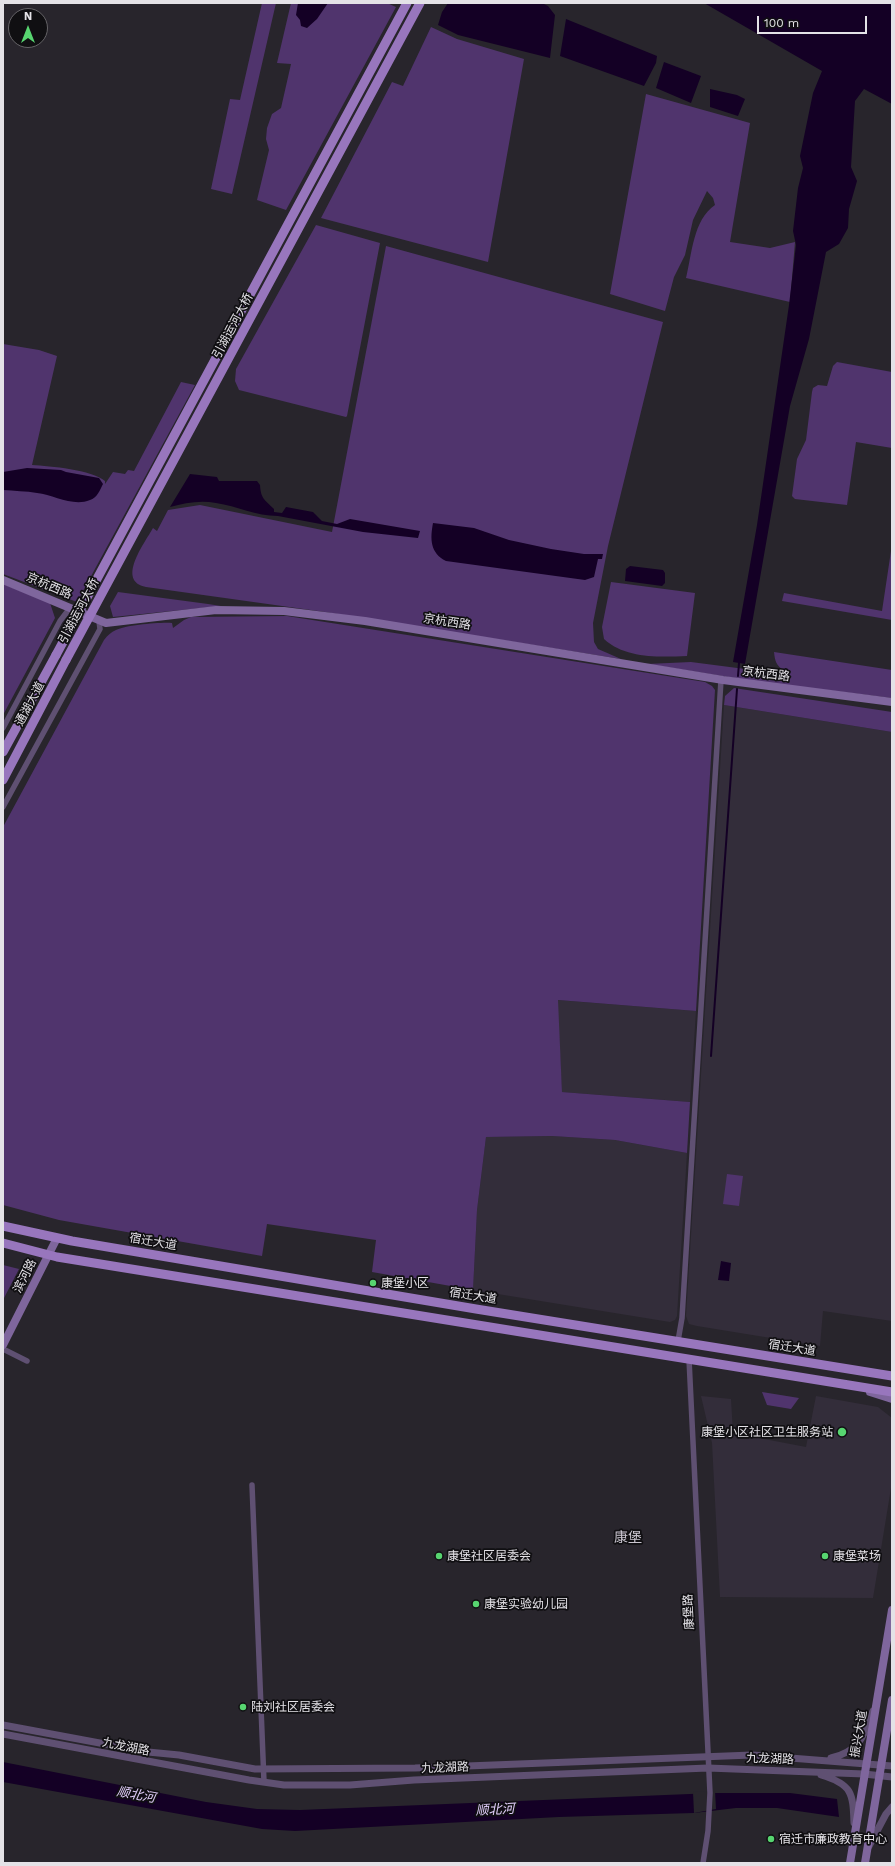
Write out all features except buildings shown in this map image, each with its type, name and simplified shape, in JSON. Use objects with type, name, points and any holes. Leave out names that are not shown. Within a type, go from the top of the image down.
[{"type":"main road","name":"引湖运河大桥","points":[[56,655],[407,3]]},
{"type":"main road","name":"引湖运河大桥","points":[[66,660],[420,3]]},
{"type":"main road","name":"京杭西路","points":[[3,580],[106,623],[216,610],[284,611],[365,621],[720,680],[892,702]]},
{"type":"main road","name":"通湖大道","points":[[3,752],[56,655]]},
{"type":"main road","name":"通湖大道","points":[[3,780],[66,660]]},
{"type":"main road","name":"宿迁大道","points":[[3,1226],[57,1238],[678,1342],[892,1376]]},
{"type":"main road","name":"滨河路","points":[[3,1345],[57,1238]]},
{"type":"main road","points":[[3,1243],[49,1255],[892,1392]]},
{"type":"main road","points":[[845,1384],[892,1399]]},
{"type":"main road","name":"振兴大道","points":[[850,1863],[892,1610]]},
{"type":"main road","points":[[865,1863],[892,1700]]},
{"type":"street","points":[[3,728],[60,621],[70,608]]},
{"type":"street","points":[[3,807],[100,629],[99,621]]},
{"type":"street","points":[[678,1342],[683,1302],[720,680]]},
{"type":"street","points":[[3,1349],[27,1361]]},
{"type":"street","name":"康堡路","points":[[689,1359],[708,1768],[709,1814],[703,1863]]},
{"type":"street","points":[[252,1485],[264,1782]]},
{"type":"street","points":[[824,1760],[841,1756],[858,1744],[864,1736],[876,1701]]},
{"type":"street","name":"九龙湖路","points":[[3,1725],[148,1752],[179,1755],[264,1769],[415,1768],[752,1755],[882,1764],[892,1766]]},
{"type":"street","name":"九龙湖路","points":[[3,1734],[284,1785],[350,1785],[414,1780],[708,1768],[864,1774],[892,1777]]},
{"type":"street","points":[[811,1772],[832,1778],[848,1789],[853,1798],[855,1835]]},
{"type":"street","points":[[868,1848],[886,1814],[892,1807]]},
{"type":"shaded area","points":[[262,3],[276,3],[232,194],[211,189],[230,99],[240,100]]},
{"type":"shaded area","points":[[291,3],[387,3],[396,7],[286,210],[257,200],[269,150],[266,139],[267,128],[272,114],[281,108],[291,64],[277,63]]},
{"type":"shaded area","points":[[431,27],[457,39],[524,59],[488,262],[321,218],[392,82],[403,86]]},
{"type":"shaded area","points":[[646,94],[750,123],[730,242],[770,248],[795,242],[790,302],[686,278],[694,238],[702,219],[715,205],[713,198],[707,191],[693,220],[685,255],[674,277],[665,311],[610,294]]},
{"type":"shaded area","points":[[316,225],[380,243],[346,417],[239,390],[235,381],[236,369]]},
{"type":"shaded area","points":[[386,246],[663,322],[608,546],[593,623],[594,642],[598,649],[621,659],[325,612],[146,587],[137,583],[133,578],[135,561],[139,552],[153,528],[157,531],[168,510],[200,505],[332,532]]},
{"type":"shaded area","points":[[3,344],[39,350],[57,356],[32,465],[81,471],[99,477],[105,481],[105,484],[113,472],[125,474],[128,470],[134,471],[181,382],[195,385],[77,602],[3,574]]},
{"type":"shaded area","points":[[837,362],[892,372],[892,448],[856,442],[847,505],[795,499],[792,496],[797,459],[806,440],[813,388],[818,385],[827,386],[833,366]]},
{"type":"shaded area","points":[[891,551],[892,620],[782,601],[784,593],[882,611]]},
{"type":"shaded area","points":[[611,582],[695,593],[687,656],[665,657],[633,653],[613,646],[604,639],[602,627]]},
{"type":"shaded area","points":[[3,584],[50,603],[55,618],[3,715]]},
{"type":"shaded area","points":[[118,592],[221,606],[113,617],[110,606]]},
{"type":"shaded area","points":[[287,616],[705,682],[712,686],[715,690],[696,1011],[558,1000],[562,1092],[690,1102],[687,1153],[615,1140],[552,1136],[486,1137],[477,1210],[473,1290],[372,1272],[376,1240],[267,1224],[262,1256],[59,1220],[3,1205],[3,827],[108,635],[121,628],[152,623],[172,623],[173,628],[191,617]]},
{"type":"shaded area","points":[[774,652],[892,670],[892,698],[760,682],[647,664],[691,662],[745,669],[754,668],[780,677],[784,671],[776,663]]},
{"type":"shaded area","points":[[734,688],[892,712],[892,732],[724,705],[725,696]]},
{"type":"shaded area","points":[[724,705],[892,732],[892,1321],[823,1311],[820,1346],[697,1326],[689,1324],[686,1316]]},
{"type":"shaded area","points":[[557,1000],[696,1011],[690,1102],[562,1092]]},
{"type":"shaded area","points":[[552,1136],[615,1140],[687,1153],[677,1316],[675,1320],[670,1322],[473,1290],[477,1210],[486,1137]]},
{"type":"shaded area","points":[[727,1174],[743,1176],[739,1206],[723,1204]]},
{"type":"shaded area","points":[[3,1265],[19,1269],[3,1300]]},
{"type":"shaded area","points":[[762,1392],[799,1398],[791,1409],[767,1405]]},
{"type":"shaded area","points":[[701,1396],[731,1399],[733,1433],[806,1447],[816,1396],[878,1407],[892,1418],[892,1482],[873,1598],[720,1597],[712,1443]]},
{"type":"water","points":[[298,3],[328,3],[317,19],[307,28],[301,26],[300,20],[296,15]]},
{"type":"water","points":[[448,3],[542,3],[548,6],[555,15],[550,58],[458,35],[438,25],[442,12]]},
{"type":"water","points":[[704,3],[892,3],[892,104],[864,89],[855,101],[851,167],[857,181],[849,209],[848,228],[839,244],[826,252],[809,339],[790,406],[745,664],[733,662],[757,525],[789,305],[796,245],[793,231],[798,188],[803,168],[800,156],[813,93],[822,71]]},
{"type":"water","points":[[566,19],[657,56],[656,63],[644,86],[560,56]]},
{"type":"water","points":[[664,62],[701,76],[691,103],[656,88]]},
{"type":"water","points":[[710,89],[737,95],[745,99],[738,116],[710,107]]},
{"type":"water","points":[[27,468],[61,470],[99,478],[103,484],[95,498],[84,502],[70,501],[33,492],[3,490],[3,472]]},
{"type":"water","points":[[190,474],[217,477],[219,481],[257,481],[260,485],[262,496],[274,509],[274,512],[282,513],[286,507],[313,512],[322,521],[337,524],[350,519],[420,531],[418,538],[363,532],[278,516],[270,516],[224,504],[210,502],[193,502],[170,507]]},
{"type":"water","points":[[433,523],[474,528],[509,540],[551,549],[584,554],[603,554],[602,559],[598,559],[594,577],[585,580],[446,561],[437,554],[432,545]]},
{"type":"water","points":[[630,566],[663,570],[665,573],[665,583],[662,586],[625,581],[626,569]]},
{"type":"water","points":[[721,1261],[731,1263],[729,1281],[718,1280]]},
{"type":"water","name":"顺北河","points":[[3,1762],[206,1802],[257,1809],[300,1810],[714,1793],[790,1793],[837,1799],[839,1817],[777,1808],[736,1808],[694,1813],[559,1817],[295,1831],[262,1829],[3,1782]]},
{"type":"pier","points":[[715,1791],[716,1809],[694,1813],[693,1792]]},
{"type":"waterway","points":[[738,676],[739,663]]},
{"type":"waterway","points":[[711,1056],[737,689]]},
{"type":"place","name":"康堡小区","points":[[373,1283]]},
{"type":"place","name":"康堡小区社区卫生服务站","points":[[842,1432]]},
{"type":"place","name":"康堡社区居委会","points":[[439,1556]]},
{"type":"place","name":"康堡菜场","points":[[825,1556]]},
{"type":"place","name":"康堡实验幼儿园","points":[[476,1604]]},
{"type":"place","name":"陆刘社区居委会","points":[[243,1707]]},
{"type":"place","name":"宿迁市廉政教育中心","points":[[771,1839]]},
{"type":"district","name":"康堡","points":[[628,1538]]}]
